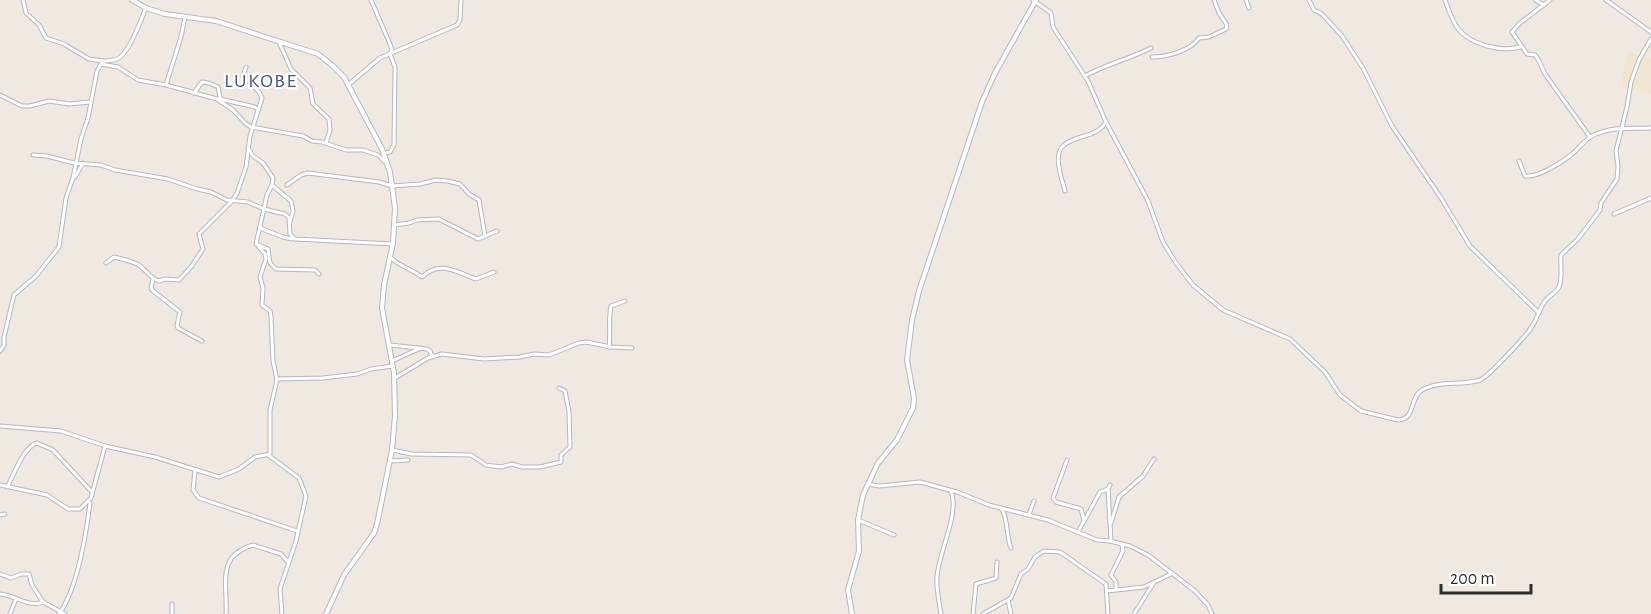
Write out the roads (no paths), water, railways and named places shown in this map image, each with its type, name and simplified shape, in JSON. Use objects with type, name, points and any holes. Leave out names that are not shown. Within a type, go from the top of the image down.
[{"type":"street","points":[[23,0],[26,13],[36,22],[46,38],[64,44],[89,59],[120,68],[138,80],[255,107],[258,111]]},
{"type":"street","points":[[132,0],[165,14],[216,21],[318,54],[339,71],[348,85],[387,164],[392,186],[394,225],[382,308],[395,378],[392,450],[374,532],[344,575],[326,614]]},
{"type":"street","points":[[371,0],[389,40],[392,49],[390,54],[395,67],[394,141],[392,150],[383,154]]},
{"type":"street","points":[[348,85],[378,60],[457,25],[460,20],[461,0]]},
{"type":"street","points":[[852,614],[848,590],[859,551],[858,520],[868,484],[881,459],[897,440],[913,408],[914,398],[907,360],[917,298],[982,102],[1034,0],[1050,13],[1053,27],[1085,76],[1106,122],[1148,201],[1163,242],[1193,285],[1223,310],[1290,339],[1325,372],[1340,395],[1364,412],[1394,420],[1404,420],[1408,416],[1415,397],[1421,391],[1441,384],[1476,381],[1484,378],[1527,334],[1545,300],[1559,286],[1561,255],[1578,239],[1600,210],[1601,203],[1617,180],[1616,151],[1633,75],[1651,39]]},
{"type":"street","points":[[1152,57],[1161,57],[1184,50],[1199,38],[1209,37],[1226,29],[1227,26],[1214,0]]},
{"type":"street","points":[[1246,0],[1249,8]]},
{"type":"street","points":[[1309,0],[1314,10],[1323,15],[1354,54],[1392,126],[1441,198],[1470,246],[1539,312]]},
{"type":"street","points":[[1446,0],[1456,26],[1470,40],[1502,49],[1521,47]]},
{"type":"street","points":[[1536,0],[1544,5]]},
{"type":"street","points":[[1550,0],[1512,32],[1521,47],[1528,54],[1536,57],[1545,74],[1590,137]]},
{"type":"street","points":[[1606,0],[1651,32]]},
{"type":"street","points":[[74,178],[97,71],[103,62],[116,60],[125,52],[142,21],[146,7]]},
{"type":"street","points":[[166,85],[185,17]]},
{"type":"street","points":[[279,41],[291,69],[310,88],[313,104],[329,119],[330,130],[326,143]]},
{"type":"street","points":[[1085,76],[1118,60],[1136,56],[1151,48]]},
{"type":"street","points":[[106,263],[114,258],[123,259],[139,265],[153,279],[159,281],[180,279],[191,267],[203,249],[199,234],[232,201],[239,190],[246,167],[248,147],[262,97],[243,76],[246,67]]},
{"type":"street","points":[[194,93],[202,82],[217,86],[220,100],[253,128],[303,136],[312,141],[346,150],[360,149],[376,154],[387,164]]},
{"type":"street","points":[[0,95],[22,106],[49,100],[69,104],[90,102]]},
{"type":"street","points":[[1065,191],[1060,169],[1060,149],[1067,142],[1099,130],[1106,122]]},
{"type":"street","points":[[1519,161],[1525,176],[1537,176],[1570,156],[1590,137],[1622,127],[1651,128]]},
{"type":"street","points":[[0,426],[61,431],[105,446],[156,457],[222,478],[255,457],[272,452],[270,410],[277,379],[273,362],[272,316],[270,311],[262,305],[261,299],[263,289],[260,278],[266,260],[265,254],[256,241],[267,195],[273,185],[273,178],[248,147]]},
{"type":"street","points":[[33,155],[172,180],[194,189],[211,192],[221,198],[246,201],[264,209],[285,214],[290,224]]},
{"type":"street","points":[[0,351],[4,345],[14,295],[36,276],[58,249],[66,198],[83,163]]},
{"type":"street","points":[[287,185],[303,174],[311,172],[392,186],[438,180],[460,184],[471,196],[479,200],[485,236]]},
{"type":"street","points":[[273,185],[291,201],[293,211],[290,234],[294,239]]},
{"type":"street","points":[[1614,214],[1651,198]]},
{"type":"street","points":[[394,225],[409,224],[417,220],[439,219],[479,239],[498,231]]},
{"type":"street","points":[[260,228],[294,239],[393,244]]},
{"type":"street","points":[[259,247],[268,249],[270,263],[276,269],[308,269],[317,271],[319,274]]},
{"type":"street","points":[[390,257],[406,269],[415,271],[422,278],[430,270],[443,268],[461,272],[476,279],[494,272]]},
{"type":"street","points":[[153,279],[154,292],[180,312],[178,328],[202,341]]},
{"type":"street","points":[[609,347],[611,306],[625,301]]},
{"type":"street","points":[[0,333],[4,337]]},
{"type":"street","points":[[395,378],[432,356],[446,354],[470,358],[513,358],[534,354],[549,356],[581,343],[632,348]]},
{"type":"street","points":[[390,345],[429,349],[432,356]]},
{"type":"street","points":[[277,379],[358,374],[393,364],[421,347]]},
{"type":"street","points":[[392,450],[412,454],[468,454],[486,465],[501,467],[511,464],[522,467],[540,467],[561,462],[561,456],[570,448],[571,439],[565,391],[559,388]]},
{"type":"street","points":[[7,487],[26,451],[37,443],[53,450],[93,492]]},
{"type":"street","points":[[0,574],[11,578],[29,574],[32,585],[43,602],[62,613],[77,571],[87,531],[90,501],[105,446]]},
{"type":"street","points":[[268,455],[297,476],[303,484],[306,498],[280,590],[282,614]]},
{"type":"street","points":[[1111,523],[1119,497],[1143,476],[1154,459]]},
{"type":"street","points":[[390,461],[408,460]]},
{"type":"street","points":[[1067,460],[1053,498],[1056,502],[1081,509],[1084,520]]},
{"type":"street","points":[[195,470],[193,490],[199,498],[297,531]]},
{"type":"street","points":[[871,477],[876,486]]},
{"type":"street","points":[[868,484],[876,486],[918,482],[1029,514],[1098,540],[1132,547],[1148,555],[1199,595],[1212,614]]},
{"type":"street","points":[[0,485],[47,495],[71,510],[80,509],[90,501]]},
{"type":"street","points":[[1078,532],[1100,492],[1109,487],[1111,541]]},
{"type":"street","points":[[941,614],[937,576],[954,499],[951,491]]},
{"type":"street","points":[[1029,514],[1034,501]]},
{"type":"street","points":[[999,507],[1005,514],[1007,537],[1011,548]]},
{"type":"street","points":[[858,520],[894,535]]},
{"type":"street","points":[[226,614],[225,579],[231,557],[253,545],[281,554],[288,562]]},
{"type":"street","points":[[1116,589],[1116,582],[1111,576],[1123,551],[1122,545]]},
{"type":"street","points":[[983,614],[1012,597],[1019,577],[1040,553],[1050,550],[1060,552],[1103,582],[1107,591],[1108,614]]},
{"type":"street","points":[[974,614],[976,585],[980,581],[996,578],[997,562]]},
{"type":"street","points":[[1107,591],[1144,587],[1172,574]]},
{"type":"street","points":[[1134,614],[1154,583]]},
{"type":"street","points":[[0,594],[32,604],[43,602]]},
{"type":"street","points":[[10,614],[16,598]]},
{"type":"street","points":[[1008,600],[1011,614]]},
{"type":"street","points":[[172,604],[172,614]]},
{"type":"district","name":"LUKOBE","points":[[261,81]]}]
